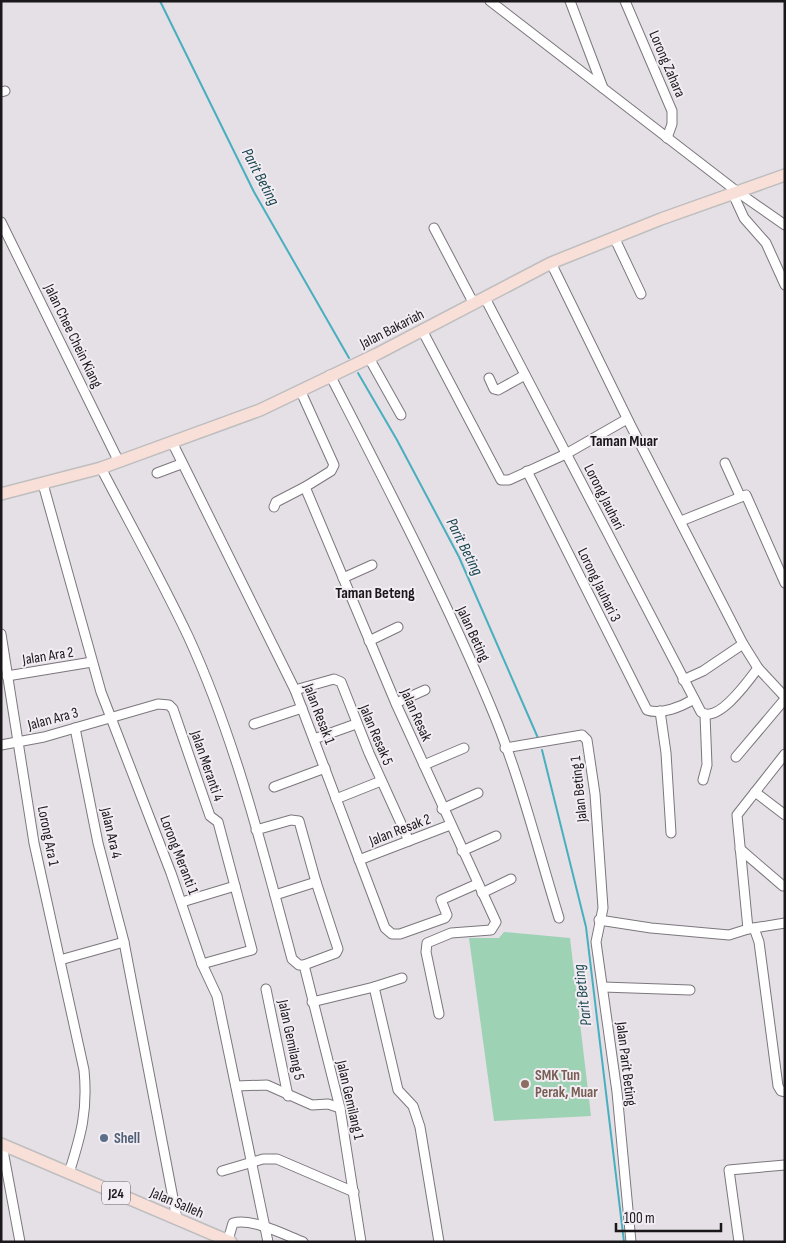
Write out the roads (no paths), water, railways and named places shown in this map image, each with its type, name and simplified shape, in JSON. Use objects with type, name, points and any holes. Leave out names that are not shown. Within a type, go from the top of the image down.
[{"type":"main road","name":"Jalan Bakariah","points":[[1,494],[101,468],[260,410],[369,358],[551,264],[614,237],[785,175]]},
{"type":"main road","name":"Jalan Salleh","points":[[2,1144],[229,1241]]},
{"type":"street","points":[[490,1],[736,193],[785,225]]},
{"type":"street","points":[[570,1],[603,88]]},
{"type":"street","name":"Lorong Zahara","points":[[625,1],[672,111],[672,124],[667,138]]},
{"type":"street","points":[[736,193],[744,218],[766,243],[785,285]]},
{"type":"street","name":"Jalan Chee Chein Kiang","points":[[1,222],[119,462]]},
{"type":"street","points":[[434,228],[474,304]]},
{"type":"street","points":[[614,237],[641,294]]},
{"type":"street","points":[[551,264],[627,418],[744,644],[758,668],[784,699],[736,757]]},
{"type":"street","name":"Lorong Jauhari","points":[[485,298],[702,712]]},
{"type":"street","points":[[422,330],[499,478],[506,481],[566,454],[627,418]]},
{"type":"street","points":[[369,358],[400,415]]},
{"type":"street","name":"Jalan Beting","points":[[330,375],[458,635],[491,707],[559,918]]},
{"type":"street","points":[[489,378],[494,389],[498,390],[525,375]]},
{"type":"street","points":[[274,507],[276,502],[331,471],[334,465],[301,392]]},
{"type":"street","name":"Jalan Resak 1","points":[[172,442],[181,464],[296,690],[385,928],[392,934],[400,934],[445,918],[447,915],[441,900],[480,888]]},
{"type":"street","points":[[725,463],[743,495],[785,583]]},
{"type":"street","points":[[157,473],[181,464]]},
{"type":"street","points":[[101,468],[188,637],[223,726],[256,830],[292,959],[299,965],[304,965],[336,953],[338,949],[316,882],[299,821],[291,820],[256,830]]},
{"type":"street","name":"Lorong Jauhari 3","points":[[527,471],[647,710],[660,711]]},
{"type":"street","name":"Lorong Meranti 1","points":[[43,484],[92,662],[111,717],[182,902],[202,964],[217,996],[268,1242]]},
{"type":"street","name":"Jalan Resak","points":[[305,487],[442,809],[496,922],[494,928],[487,931],[451,933],[426,943],[426,952],[439,1014]]},
{"type":"street","points":[[681,520],[743,495]]},
{"type":"street","points":[[343,578],[372,565]]},
{"type":"street","points":[[369,641],[398,628]]},
{"type":"street","name":"Lorong Ara 1","points":[[1,634],[34,843],[84,1070],[87,1098],[85,1119],[69,1173]]},
{"type":"street","points":[[684,680],[703,671],[744,644]]},
{"type":"street","name":"Jalan Ara 2","points":[[7,676],[92,662]]},
{"type":"street","points":[[703,780],[707,765],[702,712],[711,714],[731,702],[758,668]]},
{"type":"street","name":"Jalan Resak 5","points":[[296,690],[338,679],[356,724],[409,841]]},
{"type":"street","points":[[396,703],[425,690]]},
{"type":"street","points":[[671,833],[666,753],[660,711],[682,706],[694,699]]},
{"type":"street","name":"Jalan Meranti 4","points":[[111,717],[158,704],[169,705],[173,709],[210,816],[218,822],[252,950],[202,964]]},
{"type":"street","points":[[254,724],[302,708]]},
{"type":"street","name":"Jalan Ara 3","points":[[1,745],[75,728],[111,717]]},
{"type":"street","points":[[314,740],[356,724]]},
{"type":"street","name":"Jalan Ara 4","points":[[75,728],[98,843],[124,942],[145,1044],[166,1169],[178,1219]]},
{"type":"street","name":"Jalan Beting 1","points":[[505,748],[582,736],[586,738],[595,794],[603,908],[599,920]]},
{"type":"street","points":[[424,765],[464,748]]},
{"type":"street","points":[[785,754],[738,812],[740,849],[751,929],[758,942],[778,1086],[781,1092],[785,1092]]},
{"type":"street","points":[[274,787],[325,768]]},
{"type":"street","points":[[336,799],[381,781]]},
{"type":"street","points":[[755,792],[785,815]]},
{"type":"street","points":[[442,809],[478,793]]},
{"type":"street","name":"Jalan Resak 2","points":[[360,860],[450,825]]},
{"type":"street","points":[[462,851],[496,836]]},
{"type":"street","points":[[740,849],[783,886]]},
{"type":"street","points":[[480,888],[511,879]]},
{"type":"street","points":[[275,895],[316,882]]},
{"type":"street","points":[[182,902],[235,886]]},
{"type":"street","points":[[599,920],[719,935],[737,934],[751,929],[785,923]]},
{"type":"street","name":"Jalan Parit Beting","points":[[599,920],[596,942],[617,1092],[631,1242]]},
{"type":"street","points":[[60,960],[124,942]]},
{"type":"street","name":"Jalan Gemilang 1","points":[[304,965],[340,1108],[362,1242]]},
{"type":"street","points":[[312,1002],[402,978]]},
{"type":"street","points":[[374,987],[398,1090],[413,1106],[420,1126],[439,1242]]},
{"type":"street","points":[[602,987],[690,990]]},
{"type":"street","name":"Jalan Gemilang 5","points":[[266,990],[288,1096]]},
{"type":"street","points":[[236,1086],[267,1085],[314,1106],[328,1104],[340,1108]]},
{"type":"street","points":[[2,1144],[4,1172],[20,1242]]},
{"type":"street","points":[[222,1171],[266,1158],[277,1159],[354,1192]]},
{"type":"street","points":[[739,1242],[729,1170],[785,1165]]},
{"type":"street","points":[[229,1241],[234,1223],[265,1227],[303,1242]]},
{"type":"waterway","name":"Parit Beting","points":[[160,1],[254,192],[349,358]]},
{"type":"waterway","name":"Parit Beting","points":[[358,373],[397,440],[459,557],[538,738]]},
{"type":"waterway","name":"Parit Beting","points":[[542,750],[586,927],[624,1242]]},
{"type":"place","name":"SMK Tun Perak, Muar","points":[[525,1084]]},
{"type":"place","name":"Shell","points":[[104,1138]]},
{"type":"district","name":"Taman Muar","points":[[624,441]]},
{"type":"district","name":"Taman Beteng","points":[[375,593]]}]
